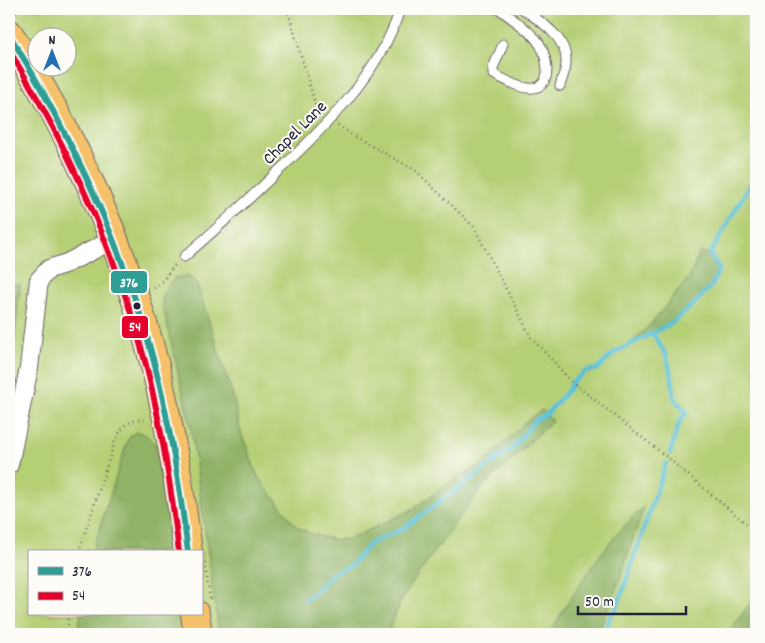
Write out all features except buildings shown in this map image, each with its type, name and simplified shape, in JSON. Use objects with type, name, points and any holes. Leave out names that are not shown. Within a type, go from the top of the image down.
[{"type":"highway","points":[[9,34],[28,65],[85,174],[113,240],[134,297],[154,362],[166,417],[181,495],[188,550]]},
{"type":"highway","points":[[196,616],[198,634]]},
{"type":"street","points":[[9,465],[29,368],[39,280],[49,269],[113,240]]},
{"type":"lane","name":"Chapel Lane","points":[[184,257],[284,167],[328,122],[377,59],[400,9]]},
{"type":"lane","points":[[499,9],[535,38],[541,47],[547,63],[546,78],[542,83],[528,88],[492,74],[492,68],[502,44]]},
{"type":"lane","points":[[523,9],[548,27],[557,37],[563,48],[566,62],[560,86]]},
{"type":"path","points":[[285,9],[289,15],[320,118],[415,170],[428,182],[474,227],[531,336],[572,382],[668,458],[756,532]]},
{"type":"path","points":[[134,297],[160,285],[170,269],[184,257]]},
{"type":"path","points":[[80,550],[115,441],[122,427],[135,421],[166,417]]},
{"type":"path","points":[[68,616],[68,634]]},
{"type":"green space","points":[[9,9],[756,9],[756,634],[9,634]]},
{"type":"green space","points":[[700,252],[710,254],[719,268],[703,295],[693,306],[668,325],[627,347],[649,326],[689,278]]},
{"type":"green space","points":[[175,277],[189,277],[196,281],[233,396],[240,430],[258,477],[297,527],[312,534],[336,540],[350,539],[411,510],[455,479],[480,465],[524,423],[542,410],[552,421],[481,489],[466,508],[419,573],[400,603],[388,634],[219,634],[191,428],[162,303],[164,292]]},
{"type":"green space","points":[[9,284],[20,284],[9,399]]},
{"type":"green space","points":[[135,432],[138,432],[144,434],[155,444],[171,505],[177,550],[93,550],[128,439]]},
{"type":"green space","points":[[644,507],[599,634],[549,634],[603,551]]},
{"type":"green space","points":[[756,595],[756,634],[727,634]]},
{"type":"green space","points":[[80,616],[185,616],[187,634],[76,634]]},
{"type":"waterway","points":[[305,601],[333,573],[350,566],[371,543],[401,530],[513,448],[535,420],[546,415],[569,389],[572,382],[586,371],[597,369],[614,353],[672,323],[694,304],[713,284],[719,268],[710,254],[756,174]]},
{"type":"waterway","points":[[653,334],[666,355],[672,377],[674,398],[687,413],[680,420],[670,453]]},
{"type":"waterway","points":[[604,634],[611,614],[617,608],[666,463]]},
{"type":"transit line","name":"376","points":[[9,34],[54,112],[94,193],[127,276],[154,362],[165,409],[178,480],[188,550]]},
{"type":"transit line","name":"54","points":[[9,50],[52,125],[71,163],[106,242],[121,283],[146,365],[157,412],[179,550]]}]
